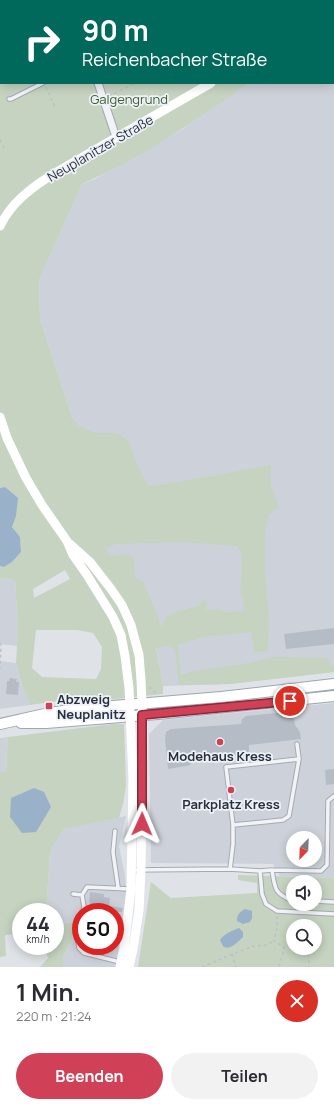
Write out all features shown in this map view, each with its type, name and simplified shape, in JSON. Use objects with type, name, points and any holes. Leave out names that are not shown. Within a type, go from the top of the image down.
[{"type":"main road","name":"Neuplanitzer Straße","points":[[0,226],[11,209],[30,190],[116,137],[209,84]]},
{"type":"main road","points":[[0,417],[7,438],[26,478],[67,542],[73,555],[88,575],[113,617],[121,635],[129,688],[131,716],[139,910],[133,949],[123,965]]},
{"type":"main road","points":[[67,542],[90,562],[111,589],[131,625],[139,656],[142,715],[137,870],[131,889],[123,965]]},
{"type":"main road","points":[[4,723],[49,713],[221,697],[334,684]]},
{"type":"main road","points":[[4,723],[46,723],[334,696]]},
{"type":"street","points":[[98,84],[116,137]]},
{"type":"lane","points":[[9,99],[42,84]]},
{"type":"lane","points":[[233,825],[283,820],[289,816],[299,759],[297,744]]},
{"type":"lane","points":[[230,869],[233,844],[233,825],[226,766],[299,759]]},
{"type":"lane","points":[[137,870],[230,869],[260,871],[321,871],[327,865],[328,801],[334,796]]},
{"type":"lane","points":[[115,831],[113,852],[118,887]]},
{"type":"lane","points":[[272,870],[274,887],[280,895],[286,898]]},
{"type":"lane","points":[[260,871],[262,894],[266,904],[276,911],[334,914]]},
{"type":"lane","points":[[83,903],[82,895],[87,887],[118,887],[131,889]]},
{"type":"lane","points":[[72,894],[82,895]]},
{"type":"lane","points":[[322,901],[334,902]]},
{"type":"lane","points":[[88,955],[123,965]]},
{"type":"path","points":[[44,84],[55,107]]},
{"type":"path","points":[[104,99],[133,84]]},
{"type":"path","points":[[0,140],[5,149]]},
{"type":"path","points":[[0,643],[0,668]]},
{"type":"path","points":[[149,687],[157,694]]},
{"type":"path","points":[[274,941],[277,928],[276,911]]},
{"type":"path","points":[[307,913],[307,919]]},
{"type":"path","points":[[202,967],[254,946],[266,945],[274,941]]},
{"type":"path","points":[[274,941],[284,947],[279,967]]},
{"type":"path","points":[[232,954],[236,967]]},
{"type":"path","points":[[308,955],[309,967]]},
{"type":"shaded area","points":[[248,84],[334,84],[334,672],[230,684],[163,686],[152,624],[92,541],[38,450],[72,418],[40,319],[39,280],[82,184],[95,179],[183,129]]},
{"type":"shaded area","points":[[6,578],[15,580],[18,628],[17,646],[0,644],[0,579]]},
{"type":"shaded area","points":[[0,661],[16,663],[30,705],[0,709]]},
{"type":"shaded area","points":[[334,703],[334,878],[322,878],[322,875],[280,876],[273,864],[151,863],[149,734],[163,720]]},
{"type":"shaded area","points":[[8,737],[6,771],[0,772],[0,738]]},
{"type":"shaded area","points":[[126,816],[119,846],[127,896],[124,915],[124,903],[72,903],[72,924],[64,922],[64,903],[47,903],[50,852],[63,829]]},
{"type":"shaded area","points":[[72,940],[72,955],[118,955],[116,967],[63,967],[63,957]]},
{"type":"green space","name":"Galgengrund","points":[[0,84],[248,84],[147,151],[82,184],[39,280],[40,319],[72,418],[80,427],[96,433],[117,433],[129,441],[136,463],[148,486],[271,465],[271,485],[279,507],[269,515],[265,532],[265,573],[269,616],[268,651],[254,653],[251,632],[204,637],[178,645],[181,675],[194,671],[243,664],[275,657],[327,658],[332,667],[334,666],[334,672],[230,684],[179,685],[175,650],[168,646],[156,648],[163,686],[163,694],[115,699],[72,699],[30,705],[16,663],[18,628],[15,580],[6,578],[0,579],[0,566],[4,567],[12,562],[21,552],[20,537],[12,527],[16,516],[5,487],[0,488]],"holes":[[[184,542],[237,546],[241,553],[242,570],[240,593],[243,598],[243,611],[225,612],[217,609],[206,610],[207,602],[203,600],[199,606],[178,611],[166,617],[161,628],[143,581],[135,578],[134,558],[125,554],[112,556],[105,549],[115,544]],[[65,570],[70,579],[34,598],[33,589]],[[36,630],[77,630],[93,633],[102,647],[101,669],[96,679],[42,677],[32,668]]]},
{"type":"green space","points":[[113,724],[124,724],[126,786],[119,818],[63,829],[50,852],[47,903],[12,903],[12,935],[5,935],[6,956],[0,957],[0,772],[6,771],[8,737]]},
{"type":"green space","points":[[238,875],[286,876],[286,911],[322,911],[322,878],[334,878],[334,967],[138,967],[151,882],[171,898],[257,893],[257,883],[238,880]]},
{"type":"green space","points":[[64,922],[72,924],[72,940],[63,957],[63,967],[40,967],[48,958],[47,955],[64,955]]},
{"type":"water","points":[[5,487],[18,498],[16,516],[12,527],[20,537],[21,552],[12,562],[4,567],[0,566],[0,488]]},
{"type":"water","points":[[34,788],[44,792],[51,807],[36,832],[22,833],[10,817],[11,798]]},
{"type":"water","points":[[245,909],[252,911],[252,918],[250,922],[243,924],[237,921],[237,919],[239,914]]},
{"type":"water","points":[[239,928],[243,932],[243,937],[229,948],[223,946],[220,940],[229,932]]},
{"type":"building","points":[[334,628],[334,644],[286,649],[284,634]]},
{"type":"building","points":[[10,678],[17,679],[16,682],[19,682],[18,695],[6,694],[7,681],[9,681]]},
{"type":"building","name":"Modehaus Kress","points":[[286,712],[291,713],[294,717],[295,725],[300,732],[301,739],[249,745],[249,751],[245,755],[192,760],[190,765],[168,769],[165,739],[166,732],[171,729],[241,724],[242,719],[246,716]]},
{"type":"building","points":[[334,769],[334,784],[326,785],[325,770]]},
{"type":"building","points":[[90,892],[104,894],[104,897],[110,898],[109,903],[89,902]]},
{"type":"place","name":"Abzweig Neuplanitz","points":[[49,706]]},
{"type":"place","name":"Modehaus Kress","points":[[220,742]]},
{"type":"place","name":"Parkplatz Kress","points":[[231,790]]},
{"type":"route","points":[[142,824],[142,715],[290,701]]}]
